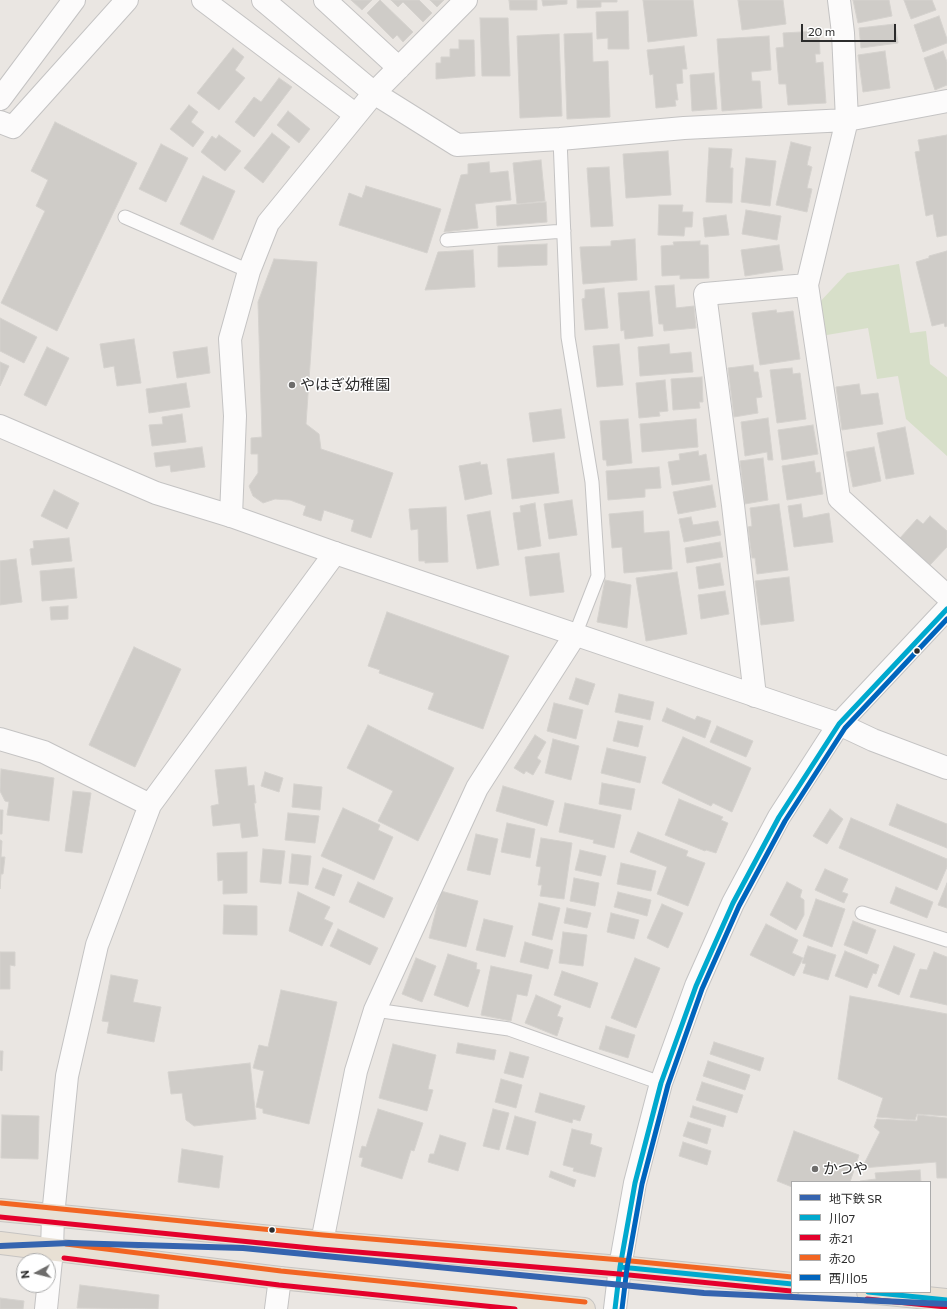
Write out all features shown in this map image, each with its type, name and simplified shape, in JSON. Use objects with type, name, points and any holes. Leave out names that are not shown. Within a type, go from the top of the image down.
[{"type":"highway","points":[[0,1210],[322,1242],[620,1267],[791,1284]]},
{"type":"highway","points":[[0,1243],[280,1278],[584,1309]]},
{"type":"highway","points":[[878,1293],[947,1300]]},
{"type":"street","points":[[0,99],[74,0]]},
{"type":"street","points":[[0,122],[13,127],[127,0]]},
{"type":"street","points":[[203,0],[356,115]]},
{"type":"street","points":[[263,0],[374,93],[457,145],[560,140],[684,128],[847,120],[947,101]]},
{"type":"street","points":[[326,0],[398,68]]},
{"type":"street","points":[[231,516],[235,416],[230,339],[249,271],[268,223],[374,93],[466,0]]},
{"type":"street","points":[[839,0],[843,33],[847,120],[807,285],[839,498],[947,596]]},
{"type":"street","points":[[755,696],[733,505],[705,294],[807,285]]},
{"type":"street","points":[[0,426],[156,493],[231,516],[334,554],[839,724],[872,740],[947,768]]},
{"type":"street","points":[[46,1309],[67,1076],[97,945],[150,805],[334,554]]},
{"type":"street","points":[[615,1309],[620,1267],[635,1183],[660,1083],[696,986],[733,903],[779,817],[839,724],[947,609]]},
{"type":"street","points":[[322,1242],[356,1071],[375,1010],[477,788],[575,635]]},
{"type":"street","points":[[0,739],[44,752],[150,805]]},
{"type":"street","points":[[276,1309],[280,1278]]},
{"type":"lane","points":[[560,140],[568,337],[592,482],[598,576],[575,635]]},
{"type":"lane","points":[[125,217],[249,271]]},
{"type":"lane","points":[[447,240],[564,231]]},
{"type":"lane","points":[[862,913],[947,940]]},
{"type":"lane","points":[[375,1010],[509,1029],[660,1083]]},
{"type":"green space","points":[[899,264],[910,333],[926,331],[930,364],[947,377],[947,456],[906,419],[898,376],[877,379],[868,328],[821,336],[817,305],[847,273]]},
{"type":"building","points":[[351,0],[372,0],[362,10]]},
{"type":"building","points":[[380,0],[413,32],[403,42],[397,35],[393,39],[367,13]]},
{"type":"building","points":[[391,0],[419,0],[432,13],[423,22],[403,2],[398,7]]},
{"type":"building","points":[[430,0],[444,0],[437,7]]},
{"type":"building","points":[[509,0],[537,0],[537,10],[510,10]]},
{"type":"building","points":[[542,0],[567,0],[567,4],[543,6]]},
{"type":"building","points":[[577,0],[617,0],[617,2],[601,2],[601,7],[577,8]]},
{"type":"building","points":[[643,0],[693,0],[697,36],[648,42]]},
{"type":"building","points":[[738,0],[783,0],[786,24],[742,30]]},
{"type":"building","points":[[853,0],[889,0],[892,16],[858,23]]},
{"type":"building","points":[[904,0],[932,0],[936,10],[911,19]]},
{"type":"building","points":[[628,11],[629,49],[608,49],[608,38],[597,39],[596,12]]},
{"type":"building","points":[[939,16],[947,43],[923,52],[914,25]]},
{"type":"building","points":[[480,18],[508,18],[510,76],[482,76]]},
{"type":"building","points":[[895,24],[898,43],[861,48],[859,28]]},
{"type":"building","points":[[819,31],[820,54],[815,54],[816,63],[823,62],[826,103],[788,105],[786,84],[779,84],[776,48],[784,47],[783,33]]},
{"type":"building","points":[[592,33],[593,62],[608,61],[610,117],[567,119],[564,34]]},
{"type":"building","points":[[559,34],[562,116],[520,118],[517,36]]},
{"type":"building","points":[[769,36],[771,70],[751,72],[752,81],[760,81],[762,108],[722,111],[717,39]]},
{"type":"building","points":[[459,40],[474,40],[475,76],[436,79],[436,63],[441,63],[441,57],[450,57],[450,49],[459,49]]},
{"type":"building","points":[[684,46],[687,69],[682,69],[683,83],[676,84],[678,100],[675,100],[676,106],[656,108],[653,74],[650,75],[647,50]]},
{"type":"building","points":[[233,48],[244,57],[235,70],[245,78],[219,110],[197,93]]},
{"type":"building","points":[[885,51],[890,88],[863,92],[858,55]]},
{"type":"building","points":[[943,51],[947,62],[947,85],[935,90],[924,58]]},
{"type":"building","points":[[714,73],[717,109],[692,111],[690,75]]},
{"type":"building","points":[[279,78],[292,87],[254,137],[235,122],[254,97],[261,102]]},
{"type":"building","points":[[189,105],[198,112],[191,122],[204,132],[193,147],[170,129]]},
{"type":"building","points":[[288,111],[310,129],[299,143],[277,125]]},
{"type":"building","points":[[55,122],[137,163],[57,331],[1,303],[45,211],[36,206],[48,180],[31,171]]},
{"type":"building","points":[[272,133],[290,147],[263,183],[244,168]]},
{"type":"building","points":[[219,135],[241,151],[225,171],[201,152],[212,136],[216,139]]},
{"type":"building","points":[[947,135],[947,235],[937,237],[933,214],[926,216],[915,152],[920,151],[918,140]]},
{"type":"building","points":[[791,142],[811,147],[807,165],[812,167],[807,188],[812,189],[807,212],[776,205]]},
{"type":"building","points":[[161,144],[188,158],[166,202],[139,189]]},
{"type":"building","points":[[709,148],[732,149],[730,168],[733,168],[732,203],[706,202]]},
{"type":"building","points":[[668,151],[671,195],[626,198],[623,154]]},
{"type":"building","points":[[746,158],[776,161],[770,206],[741,202]]},
{"type":"building","points":[[541,160],[545,201],[517,204],[513,163]]},
{"type":"building","points":[[489,162],[490,173],[508,171],[511,200],[475,204],[478,228],[444,232],[461,175],[468,174],[468,164]]},
{"type":"building","points":[[609,167],[613,226],[591,227],[587,168]]},
{"type":"building","points":[[203,176],[235,191],[213,240],[180,224]]},
{"type":"building","points":[[366,186],[441,209],[427,253],[339,225],[349,193],[362,198]]},
{"type":"building","points":[[546,202],[547,222],[497,226],[496,206]]},
{"type":"building","points":[[659,205],[683,205],[682,212],[693,212],[692,227],[685,227],[684,236],[658,235]]},
{"type":"building","points":[[746,210],[781,216],[777,240],[742,234]]},
{"type":"building","points":[[726,215],[729,235],[705,237],[703,218]]},
{"type":"building","points":[[635,239],[637,280],[583,284],[580,247],[611,246],[611,241]]},
{"type":"building","points":[[700,241],[700,245],[708,245],[709,278],[680,279],[680,275],[662,276],[661,246],[674,245],[673,242]]},
{"type":"building","points":[[547,244],[547,265],[498,267],[498,246]]},
{"type":"building","points":[[779,245],[783,270],[745,276],[741,250]]},
{"type":"building","points":[[473,250],[475,287],[425,290],[438,252]]},
{"type":"building","points":[[947,251],[947,326],[945,327],[944,323],[932,326],[916,262],[929,258],[929,256]]},
{"type":"building","points":[[274,259],[317,262],[306,424],[319,434],[321,449],[393,473],[371,538],[351,531],[354,520],[324,510],[321,521],[303,515],[306,506],[290,500],[275,499],[263,503],[253,496],[249,486],[258,473],[258,454],[251,454],[251,438],[262,437],[258,302]]},
{"type":"building","points":[[674,285],[676,308],[694,306],[696,328],[664,331],[663,324],[659,324],[655,286]]},
{"type":"building","points":[[604,288],[608,328],[585,330],[582,299],[585,298],[585,290]]},
{"type":"building","points":[[649,291],[653,336],[625,339],[624,330],[621,331],[618,293]]},
{"type":"building","points":[[776,310],[777,313],[793,311],[800,359],[760,365],[752,313]]},
{"type":"building","points":[[0,318],[37,337],[24,363],[0,351]]},
{"type":"building","points":[[134,339],[141,383],[117,386],[114,366],[104,368],[100,344]]},
{"type":"building","points":[[619,344],[623,385],[597,387],[593,346]]},
{"type":"building","points":[[669,344],[670,354],[691,352],[693,372],[640,376],[638,347]]},
{"type":"building","points":[[47,347],[69,358],[46,406],[24,395]]},
{"type":"building","points":[[207,347],[210,373],[177,378],[173,352]]},
{"type":"building","points":[[0,362],[9,366],[0,386]]},
{"type":"building","points":[[753,365],[754,372],[758,372],[762,397],[756,398],[758,413],[734,417],[728,368]]},
{"type":"building","points":[[792,368],[793,374],[800,373],[806,419],[777,423],[770,370]]},
{"type":"building","points":[[702,377],[703,402],[699,402],[700,408],[673,410],[671,379]]},
{"type":"building","points":[[665,380],[668,411],[659,412],[660,416],[639,418],[636,383]]},
{"type":"building","points":[[186,383],[190,407],[149,413],[146,389]]},
{"type":"building","points":[[859,384],[861,395],[878,393],[883,424],[842,430],[836,387]]},
{"type":"building","points":[[561,409],[565,438],[533,442],[529,413]]},
{"type":"building","points":[[182,414],[186,442],[152,446],[149,425],[163,424],[162,417]]},
{"type":"building","points":[[768,418],[773,460],[768,460],[767,452],[745,456],[741,422]]},
{"type":"building","points":[[628,419],[632,463],[607,466],[606,460],[603,460],[600,421]]},
{"type":"building","points":[[696,419],[698,447],[642,452],[640,424]]},
{"type":"building","points":[[813,425],[818,454],[782,460],[778,430]]},
{"type":"building","points":[[905,427],[914,474],[886,479],[877,433]]},
{"type":"building","points":[[202,447],[205,467],[171,472],[170,465],[156,467],[154,453]]},
{"type":"building","points":[[874,447],[881,481],[853,487],[846,452]]},
{"type":"building","points":[[698,451],[699,456],[706,454],[710,480],[672,485],[668,462],[680,460],[679,454]]},
{"type":"building","points":[[554,453],[559,493],[512,499],[507,459]]},
{"type":"building","points":[[763,458],[768,500],[745,504],[740,461]]},
{"type":"building","points":[[814,461],[816,473],[820,472],[823,494],[787,500],[782,466]]},
{"type":"building","points":[[480,462],[481,465],[487,464],[492,494],[465,500],[459,466]]},
{"type":"building","points":[[659,467],[661,488],[645,489],[645,497],[608,500],[606,471]]},
{"type":"building","points":[[712,485],[716,507],[678,514],[673,492]]},
{"type":"building","points":[[54,490],[79,503],[67,529],[41,516]]},
{"type":"building","points":[[572,500],[577,535],[549,539],[544,504]]},
{"type":"building","points":[[535,503],[541,546],[518,550],[513,513],[521,512],[520,506]]},
{"type":"building","points":[[779,504],[788,570],[757,574],[755,558],[752,558],[748,527],[752,526],[750,508]]},
{"type":"building","points":[[801,504],[803,518],[829,513],[833,542],[794,547],[788,506]]},
{"type":"building","points":[[446,507],[448,562],[425,563],[425,561],[419,561],[418,529],[411,530],[409,509]]},
{"type":"building","points":[[490,511],[499,565],[477,569],[467,515]]},
{"type":"building","points":[[643,511],[644,533],[669,531],[672,569],[624,573],[622,547],[612,548],[609,514]]},
{"type":"building","points":[[930,516],[947,531],[947,547],[930,565],[900,538],[917,519],[923,524]]},
{"type":"building","points":[[691,517],[693,525],[718,521],[721,535],[684,542],[679,519]]},
{"type":"building","points":[[69,538],[72,561],[32,565],[30,549],[34,548],[33,541]]},
{"type":"building","points":[[720,542],[723,557],[687,563],[685,548]]},
{"type":"building","points":[[559,553],[564,592],[530,596],[525,557]]},
{"type":"building","points":[[16,559],[22,602],[0,605],[0,561]]},
{"type":"building","points":[[720,563],[724,585],[699,589],[696,567]]},
{"type":"building","points":[[74,568],[77,598],[42,601],[40,571]]},
{"type":"building","points":[[677,572],[687,634],[646,641],[636,578]]},
{"type":"building","points":[[789,577],[794,621],[761,625],[755,581]]},
{"type":"building","points":[[605,580],[631,585],[627,628],[597,622]]},
{"type":"building","points":[[725,591],[729,614],[701,619],[698,595]]},
{"type":"building","points":[[68,606],[68,619],[51,620],[50,607]]},
{"type":"building","points":[[387,612],[509,656],[483,729],[428,709],[434,693],[379,673],[380,670],[368,666]]},
{"type":"building","points":[[134,647],[181,669],[135,767],[89,745]]},
{"type":"building","points":[[576,678],[595,684],[588,705],[569,699]]},
{"type":"building","points":[[619,694],[654,702],[650,720],[615,712]]},
{"type":"building","points":[[554,703],[583,710],[576,739],[547,731]]},
{"type":"building","points":[[667,708],[695,720],[697,716],[711,721],[705,738],[662,721]]},
{"type":"building","points":[[618,721],[643,726],[638,747],[613,741]]},
{"type":"building","points":[[368,725],[454,768],[418,841],[378,821],[393,791],[347,768]]},
{"type":"building","points":[[717,726],[753,741],[746,757],[710,742]]},
{"type":"building","points":[[535,735],[546,742],[537,758],[541,761],[533,775],[526,771],[524,774],[514,768]]},
{"type":"building","points":[[683,737],[751,768],[732,812],[713,803],[711,806],[662,783]]},
{"type":"building","points":[[553,739],[579,746],[571,780],[545,773]]},
{"type":"building","points":[[607,748],[646,757],[640,783],[601,773]]},
{"type":"building","points":[[246,767],[248,786],[254,785],[256,803],[254,803],[258,836],[242,838],[240,823],[213,826],[211,806],[219,804],[215,770]]},
{"type":"building","points":[[1,769],[54,778],[49,821],[7,815],[9,802],[5,801],[0,791]]},
{"type":"building","points":[[265,772],[283,778],[279,792],[261,786]]},
{"type":"building","points":[[602,783],[635,789],[631,810],[599,804]]},
{"type":"building","points":[[294,784],[322,787],[320,810],[292,807]]},
{"type":"building","points":[[503,786],[554,801],[547,826],[496,811]]},
{"type":"building","points":[[73,791],[91,793],[82,853],[65,851]]},
{"type":"building","points":[[679,799],[723,817],[721,820],[728,823],[716,853],[705,851],[665,835]]},
{"type":"building","points":[[565,803],[621,815],[614,848],[593,843],[594,840],[559,832]]},
{"type":"building","points":[[897,804],[947,824],[947,848],[889,825]]},
{"type":"building","points":[[343,808],[380,825],[378,830],[393,837],[374,880],[321,856]]},
{"type":"building","points":[[830,809],[843,819],[827,844],[813,836]]},
{"type":"building","points":[[0,810],[3,810],[2,834],[0,834]]},
{"type":"building","points":[[288,813],[319,816],[315,843],[285,840]]},
{"type":"building","points":[[851,818],[947,859],[947,867],[937,890],[839,848]]},
{"type":"building","points":[[507,823],[535,829],[530,858],[501,852]]},
{"type":"building","points":[[638,832],[688,851],[686,856],[705,863],[688,906],[657,894],[667,867],[630,852]]},
{"type":"building","points":[[476,834],[498,839],[490,875],[467,870]]},
{"type":"building","points":[[541,838],[572,843],[564,899],[540,896],[542,885],[538,885],[541,867],[536,866]]},
{"type":"building","points":[[0,840],[2,841],[1,857],[5,857],[3,874],[1,874],[0,889]]},
{"type":"building","points":[[263,849],[285,851],[281,884],[260,882]]},
{"type":"building","points":[[580,850],[606,856],[601,876],[575,870]]},
{"type":"building","points":[[247,852],[247,893],[223,894],[223,880],[218,881],[217,853]]},
{"type":"building","points":[[292,854],[311,856],[308,885],[289,883]]},
{"type":"building","points":[[621,863],[656,871],[651,891],[617,884]]},
{"type":"building","points":[[323,868],[342,875],[334,896],[315,888]]},
{"type":"building","points":[[825,869],[848,879],[842,892],[848,894],[844,903],[815,890]]},
{"type":"building","points":[[574,878],[599,883],[595,906],[570,901]]},
{"type":"building","points":[[358,882],[393,898],[384,918],[349,902]]},
{"type":"building","points":[[787,882],[802,890],[800,897],[804,900],[804,915],[796,930],[770,915]]},
{"type":"building","points":[[947,883],[947,908],[938,905]]},
{"type":"building","points":[[896,887],[933,902],[927,918],[890,903]]},
{"type":"building","points":[[441,891],[478,901],[466,947],[429,938]]},
{"type":"building","points":[[298,892],[330,907],[324,919],[333,923],[322,946],[289,931]]},
{"type":"building","points":[[618,892],[651,900],[647,916],[614,907]]},
{"type":"building","points":[[816,899],[845,909],[832,947],[803,936]]},
{"type":"building","points":[[539,903],[560,908],[552,940],[532,935]]},
{"type":"building","points":[[662,904],[683,913],[668,948],[647,938]]},
{"type":"building","points":[[224,905],[257,906],[257,935],[223,934]]},
{"type":"building","points":[[567,908],[591,913],[587,928],[564,923]]},
{"type":"building","points":[[611,913],[639,920],[634,939],[607,932]]},
{"type":"building","points":[[484,919],[513,926],[505,957],[476,950]]},
{"type":"building","points":[[853,921],[876,930],[867,954],[844,945]]},
{"type":"building","points":[[766,924],[798,940],[792,953],[803,958],[794,976],[750,955]]},
{"type":"building","points":[[338,929],[378,948],[370,965],[330,946]]},
{"type":"building","points":[[563,932],[587,935],[583,966],[559,963]]},
{"type":"building","points":[[525,942],[553,950],[548,969],[520,962]]},
{"type":"building","points":[[808,946],[836,955],[828,980],[803,973],[806,964],[802,963]]},
{"type":"building","points":[[894,946],[915,954],[899,995],[878,986]]},
{"type":"building","points":[[845,951],[879,965],[876,974],[873,973],[867,988],[835,976]]},
{"type":"building","points":[[0,952],[15,952],[15,966],[10,965],[10,989],[0,989]]},
{"type":"building","points":[[934,952],[947,957],[947,1005],[910,997],[920,969],[927,970]]},
{"type":"building","points":[[448,954],[477,963],[476,969],[480,970],[468,1007],[434,995]]},
{"type":"building","points":[[416,958],[436,966],[422,1002],[402,994]]},
{"type":"building","points":[[635,958],[660,968],[636,1028],[611,1018]]},
{"type":"building","points":[[491,966],[532,975],[527,996],[517,994],[511,1021],[481,1015]]},
{"type":"building","points":[[562,971],[598,983],[590,1008],[554,995]]},
{"type":"building","points":[[111,975],[138,980],[133,1002],[161,1007],[154,1042],[107,1033],[109,1022],[102,1021]]},
{"type":"building","points":[[281,990],[337,1002],[309,1124],[263,1113],[263,1109],[256,1107],[264,1071],[253,1068],[259,1045],[268,1047]]},
{"type":"building","points":[[536,995],[561,1006],[557,1016],[563,1018],[557,1036],[525,1023]]},
{"type":"building","points":[[850,996],[947,1014],[947,1116],[917,1114],[915,1120],[877,1117],[883,1098],[838,1079]]},
{"type":"building","points":[[606,1026],[635,1035],[628,1058],[599,1049]]},
{"type":"building","points":[[714,1042],[764,1058],[760,1071],[710,1054]]},
{"type":"building","points":[[458,1043],[496,1050],[494,1060],[456,1053]]},
{"type":"building","points":[[393,1044],[436,1055],[428,1089],[433,1090],[427,1111],[379,1098]]},
{"type":"building","points":[[0,1051],[3,1051],[2,1071],[0,1070]]},
{"type":"building","points":[[510,1052],[529,1057],[523,1078],[504,1073]]},
{"type":"building","points":[[708,1061],[750,1075],[745,1090],[703,1076]]},
{"type":"building","points":[[250,1063],[256,1119],[194,1126],[186,1120],[182,1093],[171,1094],[168,1072]]},
{"type":"building","points":[[501,1079],[522,1085],[516,1108],[495,1102]]},
{"type":"building","points":[[702,1082],[743,1095],[737,1113],[696,1100]]},
{"type":"building","points":[[540,1093],[585,1106],[580,1121],[573,1119],[572,1123],[535,1112]]},
{"type":"building","points":[[693,1106],[726,1116],[723,1127],[690,1117]]},
{"type":"building","points":[[378,1109],[423,1123],[414,1151],[411,1150],[402,1179],[361,1166],[363,1158],[359,1157],[362,1146],[366,1147]]},
{"type":"building","points":[[493,1109],[509,1113],[499,1150],[483,1146]]},
{"type":"building","points":[[2,1115],[39,1116],[38,1159],[1,1158]]},
{"type":"building","points":[[918,1115],[947,1118],[947,1178],[937,1178],[936,1162],[862,1168],[880,1132],[874,1127],[877,1119],[917,1121]]},
{"type":"building","points":[[515,1116],[536,1122],[528,1155],[506,1149]]},
{"type":"building","points":[[688,1122],[711,1129],[707,1144],[683,1136]]},
{"type":"building","points":[[572,1129],[592,1134],[590,1144],[602,1148],[595,1177],[573,1171],[574,1168],[563,1165]]},
{"type":"building","points":[[794,1131],[859,1155],[850,1181],[791,1181],[791,1187],[777,1181]]},
{"type":"building","points":[[440,1135],[466,1143],[458,1171],[428,1162],[430,1154],[434,1154]]},
{"type":"building","points":[[683,1142],[711,1151],[707,1165],[679,1156]]},
{"type":"building","points":[[182,1149],[223,1156],[219,1188],[178,1182]]},
{"type":"building","points":[[920,1170],[921,1181],[860,1181],[876,1179],[875,1173]]},
{"type":"building","points":[[551,1171],[576,1180],[574,1187],[549,1177]]},
{"type":"building","points":[[80,1285],[159,1295],[158,1309],[77,1308]]},
{"type":"building","points":[[0,1298],[24,1301],[23,1309],[0,1309]]},
{"type":"metro line","name":"SR","points":[[0,1246],[69,1243],[243,1248],[704,1293],[947,1304]]},
{"type":"transit line","name":"川07","points":[[615,1309],[620,1267],[635,1183],[661,1083],[696,986],[733,903],[779,817],[839,724],[947,609]]},
{"type":"transit line","name":"西川05","points":[[622,1309],[627,1268],[642,1184],[668,1085],[702,989],[739,906],[785,821],[845,728],[947,619]]},
{"type":"transit line","name":"赤20","points":[[1,1203],[323,1235],[621,1260],[791,1277]]},
{"type":"transit line","name":"赤21","points":[[0,1217],[321,1249],[619,1274],[791,1291]]},
{"type":"transit line","name":"赤20","points":[[66,1244],[281,1271],[585,1302]]},
{"type":"transit line","name":"赤21","points":[[64,1258],[279,1285],[515,1309]]},
{"type":"transit line","name":"川07","points":[[620,1267],[791,1284]]},
{"type":"transit line","name":"川07","points":[[878,1293],[947,1300]]},
{"type":"transit line","name":"赤21","points":[[867,1299],[946,1307]]},
{"type":"place","name":"やはぎ幼稚園","points":[[292,385]]},
{"type":"place","name":"かつや","points":[[815,1169]]}]
